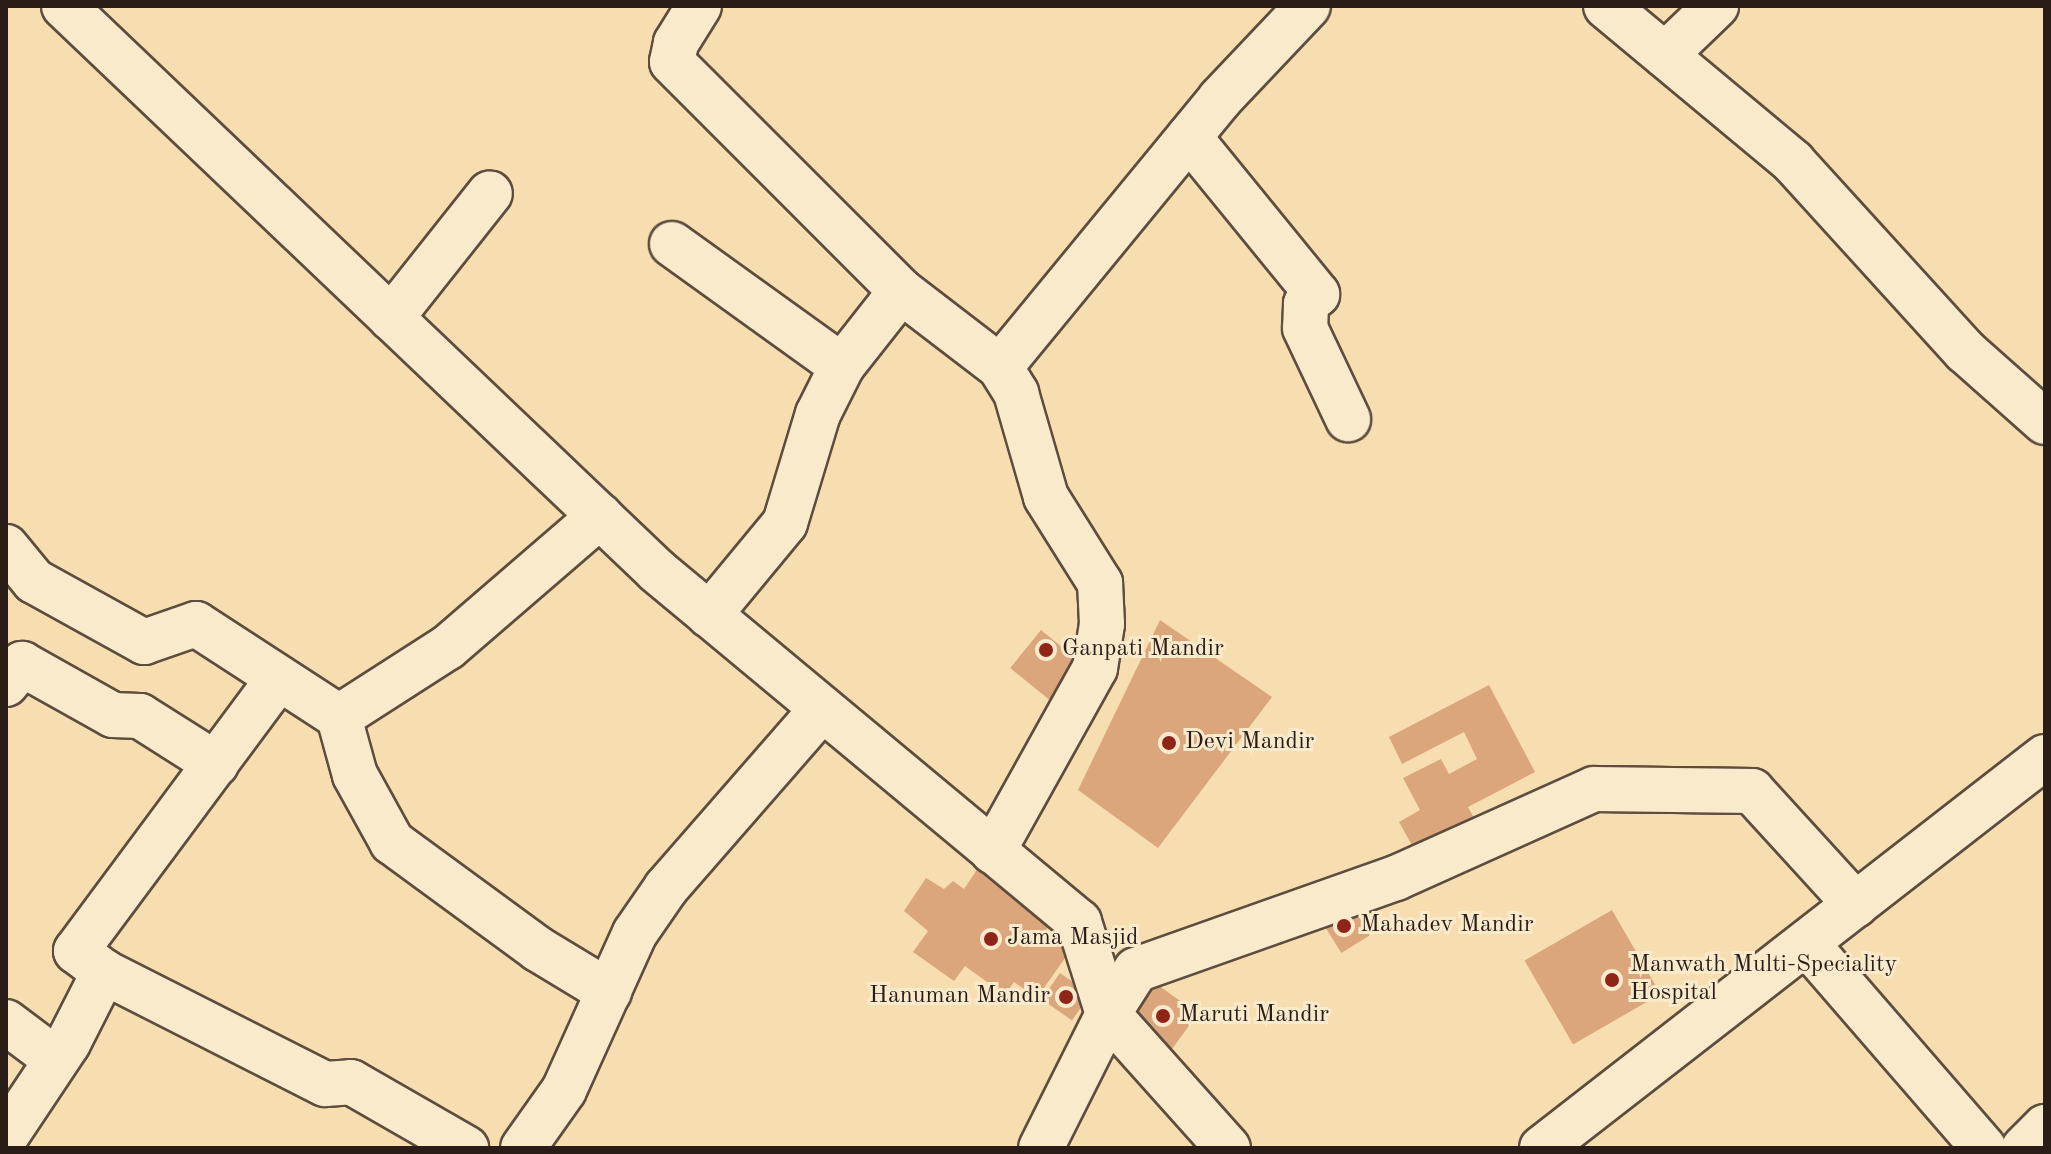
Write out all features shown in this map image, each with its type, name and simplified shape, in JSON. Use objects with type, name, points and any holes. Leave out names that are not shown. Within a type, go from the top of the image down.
[{"type":"street","points":[[64,6],[600,516],[709,615],[1079,922],[1108,1014],[1228,1148]]},
{"type":"street","points":[[699,6],[676,43],[672,62],[901,291],[1000,367],[1016,393],[1046,497],[1100,583],[1102,624],[1095,668],[993,851]]},
{"type":"street","points":[[1000,367],[1189,137],[1308,6]]},
{"type":"street","points":[[1606,6],[1793,162],[1965,351],[2045,422]]},
{"type":"street","points":[[1665,55],[1716,6]]},
{"type":"street","points":[[1189,137],[1317,294],[1306,304],[1305,328],[1348,419]]},
{"type":"street","points":[[391,318],[490,193]]},
{"type":"street","points":[[672,244],[842,366]]},
{"type":"street","points":[[709,615],[785,523],[818,414],[842,366],[901,291]]},
{"type":"street","points":[[339,717],[448,647],[600,516]]},
{"type":"street","points":[[6,547],[34,581],[144,642],[196,624],[339,717],[355,775],[392,842],[526,941],[609,992]]},
{"type":"street","points":[[6,684],[22,664],[113,715],[140,716],[216,764]]},
{"type":"street","points":[[279,678],[76,951],[104,972],[325,1084],[351,1082],[411,1135],[466,1148]]},
{"type":"street","points":[[523,1148],[564,1090],[635,933],[666,888],[822,709]]},
{"type":"street","points":[[1557,1144],[1856,905],[2044,761]]},
{"type":"street","points":[[1041,1148],[1108,1014],[1136,970],[1396,878],[1594,789],[1752,791],[1856,905]]},
{"type":"street","points":[[1807,944],[1984,1148]]},
{"type":"street","points":[[6,1136],[54,1058],[68,1043],[104,972]]},
{"type":"street","points":[[6,1022],[54,1058]]},
{"type":"street","points":[[2024,1148],[2045,1127]]},
{"type":"building","name":"Devi Mandir","points":[[1160,620],[1272,697],[1158,848],[1078,790]]},
{"type":"building","name":"Ganpati Mandir","points":[[1041,630],[1090,670],[1059,708],[1010,668]]},
{"type":"building","points":[[1489,685],[1535,772],[1468,807],[1474,818],[1414,849],[1399,822],[1420,810],[1403,778],[1441,759],[1449,774],[1477,759],[1464,732],[1402,764],[1389,737]]},
{"type":"building","name":"Jama Masjid","points":[[978,868],[1053,921],[1046,930],[1072,948],[1037,998],[1014,982],[1005,995],[965,966],[954,981],[913,952],[928,931],[904,911],[926,878],[944,889],[953,881],[964,889]]},
{"type":"building","name":"Mahadev Mandir","points":[[1349,901],[1370,935],[1341,953],[1320,919]]},
{"type":"building","points":[[1612,910],[1660,994],[1573,1045],[1525,960]]},
{"type":"building","name":"Hanuman Mandir","points":[[1060,973],[1090,994],[1072,1020],[1042,999]]},
{"type":"building","name":"Maruti Mandir","points":[[1154,982],[1198,1014],[1172,1049],[1128,1018]]},
{"type":"place","name":"Ganpati Mandir","points":[[1046,650]]},
{"type":"place","name":"Devi Mandir","points":[[1169,743]]},
{"type":"place","name":"Mahadev Mandir","points":[[1344,926]]},
{"type":"place","name":"Jama Masjid","points":[[991,939]]},
{"type":"place","name":"Manwath Multi-Speciality Hospital","points":[[1612,980]]},
{"type":"place","name":"Hanuman Mandir","points":[[1066,997]]},
{"type":"place","name":"Maruti Mandir","points":[[1163,1016]]}]
